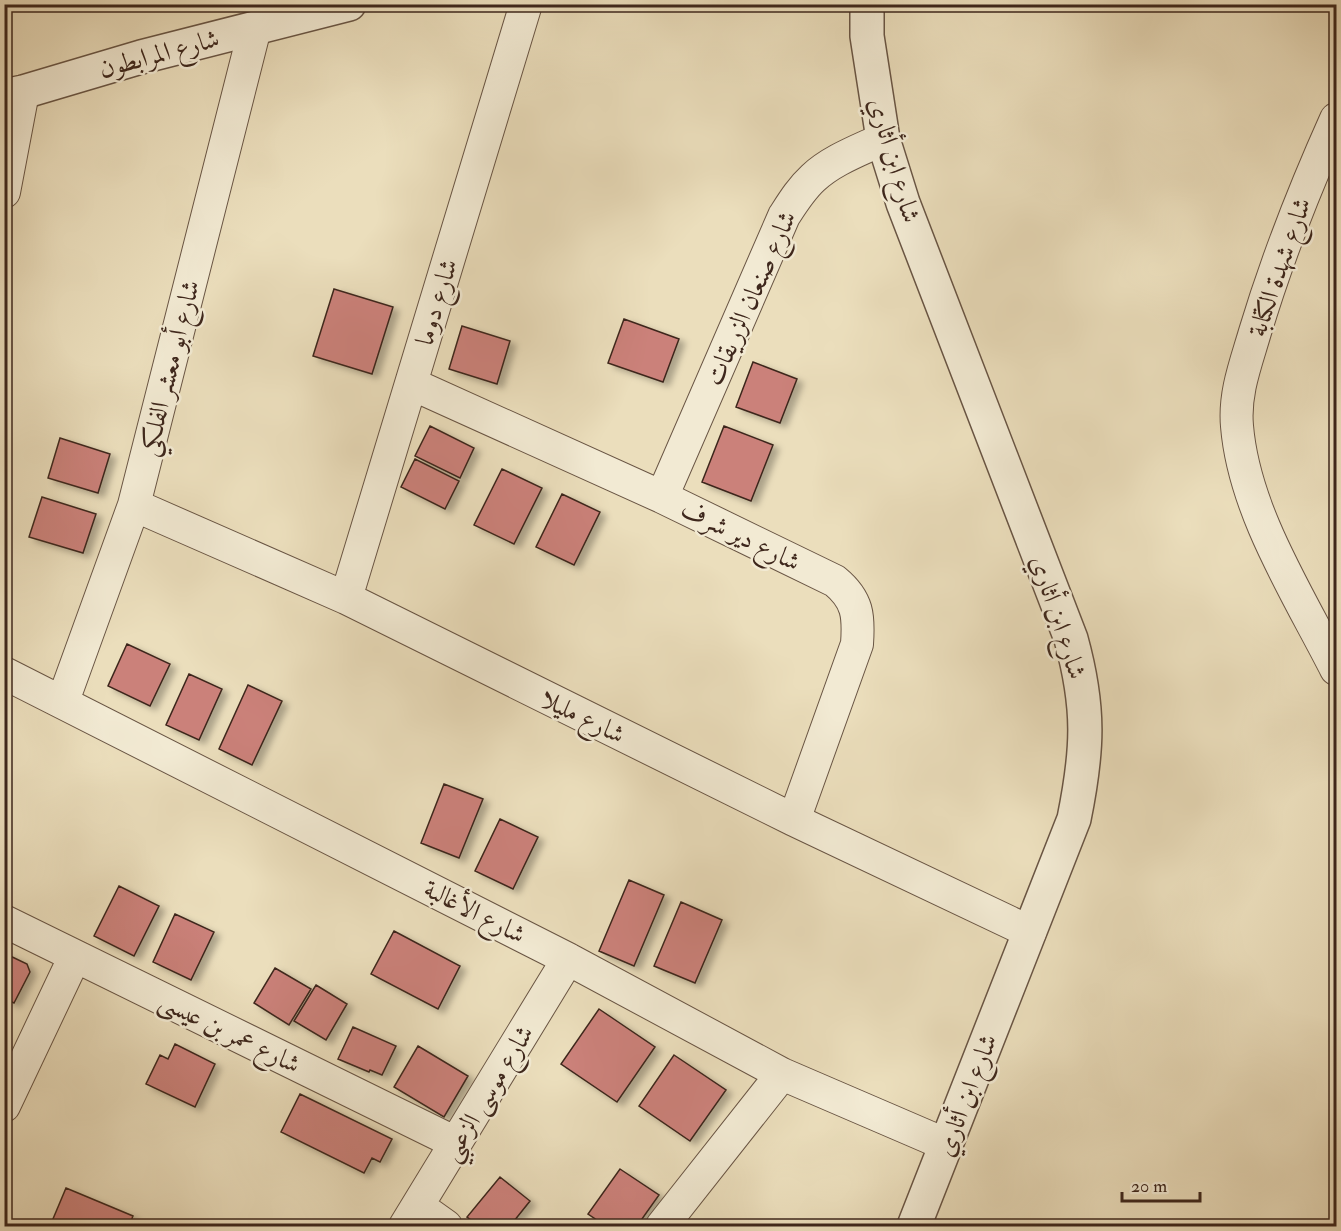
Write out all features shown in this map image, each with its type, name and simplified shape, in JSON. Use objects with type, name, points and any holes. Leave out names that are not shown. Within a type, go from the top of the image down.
[{"type":"street","name":"شارع المرابطون","points":[[14,94],[141,57],[349,4]]},
{"type":"street","name":"شارع دوما","points":[[346,598],[526,4]]},
{"type":"street","name":"شارع ابن أثاري","points":[[867,4],[867,36],[883,138],[903,203],[1067,628],[1078,664],[1084,697],[1086,733],[1083,774],[1074,819],[914,1227]]},
{"type":"street","name":"شارع أبو معشر الفلكي","points":[[63,701],[134,505],[255,28]]},
{"type":"street","points":[[4,192],[14,94]]},
{"type":"street","name":"شارع شهدة الكتابة","points":[[1336,119],[1288,235],[1265,298],[1240,383],[1237,424],[1244,464],[1255,503],[1280,559],[1336,669]]},
{"type":"street","name":"شارع صنعان الزريقات","points":[[662,497],[784,216],[800,192],[814,177],[829,166],[883,138]]},
{"type":"street","name":"شارع دير شرف","points":[[412,384],[662,497],[835,581],[846,590],[855,605],[858,625],[857,644],[794,820]]},
{"type":"street","name":"شارع مليلا","points":[[134,505],[346,598],[794,820],[1030,932]]},
{"type":"street","name":"شارع الأغالبة","points":[[4,673],[568,959],[782,1074],[947,1145]]},
{"type":"street","name":"شارع عمر بن عيسى","points":[[4,921],[456,1143]]},
{"type":"street","points":[[4,1106],[75,956]]},
{"type":"street","name":"شارع موسى الزعبي","points":[[412,1216],[568,959]]},
{"type":"street","points":[[662,1227],[782,1074]]},
{"type":"street","points":[[412,1216],[446,1227]]},
{"type":"building","points":[[334,289],[393,307],[372,374],[313,356]]},
{"type":"building","points":[[624,319],[679,339],[663,382],[608,363]]},
{"type":"building","points":[[462,326],[510,341],[497,384],[449,369]]},
{"type":"building","points":[[753,362],[797,379],[780,423],[736,407]]},
{"type":"building","points":[[430,426],[474,448],[460,478],[415,456]]},
{"type":"building","points":[[724,426],[773,445],[751,501],[702,482]]},
{"type":"building","points":[[60,438],[110,454],[98,493],[48,478]]},
{"type":"building","points":[[415,459],[459,481],[445,509],[401,487]]},
{"type":"building","points":[[502,469],[542,488],[514,544],[474,525]]},
{"type":"building","points":[[562,494],[600,512],[574,565],[536,547]]},
{"type":"building","points":[[42,497],[96,514],[83,553],[29,537]]},
{"type":"building","points":[[127,644],[170,664],[150,706],[108,686]]},
{"type":"building","points":[[189,674],[222,689],[199,740],[166,725]]},
{"type":"building","points":[[248,685],[282,701],[252,765],[219,749]]},
{"type":"building","points":[[444,784],[483,799],[459,858],[421,843]]},
{"type":"building","points":[[500,819],[538,837],[513,889],[475,871]]},
{"type":"building","points":[[629,880],[664,895],[634,966],[599,951]]},
{"type":"building","points":[[119,886],[159,906],[134,956],[94,936]]},
{"type":"building","points":[[681,902],[722,920],[695,983],[654,966]]},
{"type":"building","points":[[175,914],[214,932],[191,980],[153,962]]},
{"type":"building","points":[[394,931],[460,966],[438,1009],[371,974]]},
{"type":"building","points":[[4,953],[27,964],[30,972],[14,1003],[4,998]]},
{"type":"building","points":[[275,968],[311,989],[289,1025],[254,1003]]},
{"type":"building","points":[[316,985],[347,1004],[326,1040],[294,1021]]},
{"type":"building","points":[[599,1009],[655,1047],[617,1102],[561,1064]]},
{"type":"building","points":[[353,1027],[396,1046],[382,1075],[338,1059]]},
{"type":"building","points":[[175,1044],[215,1064],[195,1107],[146,1084],[160,1055],[168,1059]]},
{"type":"building","points":[[418,1046],[468,1076],[444,1117],[394,1087]]},
{"type":"building","points":[[674,1055],[726,1090],[690,1141],[639,1106]]},
{"type":"building","points":[[300,1094],[392,1139],[380,1162],[372,1158],[364,1173],[281,1132]]},
{"type":"building","points":[[620,1169],[659,1195],[637,1226],[606,1226],[588,1214]]},
{"type":"building","points":[[500,1177],[530,1201],[510,1226],[479,1226],[467,1217]]},
{"type":"building","points":[[66,1188],[133,1216],[129,1226],[50,1226]]}]
